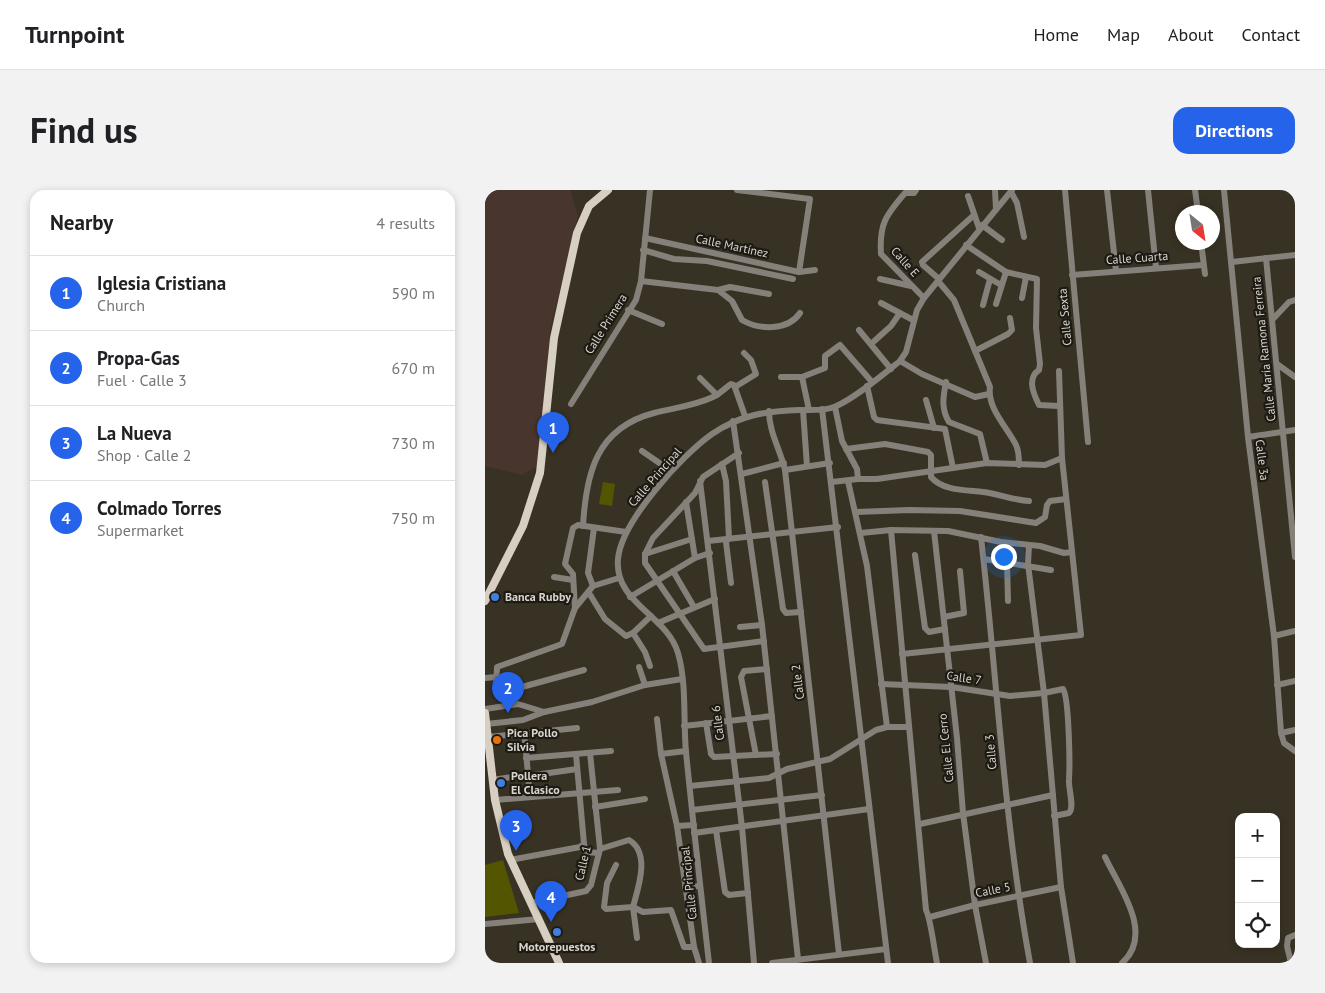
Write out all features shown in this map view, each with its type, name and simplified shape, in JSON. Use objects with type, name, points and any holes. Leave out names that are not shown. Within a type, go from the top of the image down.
[{"type":"main road","points":[[485,602],[523,526],[540,473],[554,338],[577,233],[589,206],[609,190]]},
{"type":"main road","points":[[485,713],[488,737],[487,749],[495,800],[511,860],[559,963]]},
{"type":"street","name":"Calle Primera","points":[[571,404],[636,300],[641,281],[650,190]]},
{"type":"street","points":[[737,190],[810,199],[799,272]]},
{"type":"street","name":"Calle E","points":[[916,190],[914,193],[905,193],[883,222],[880,237],[881,254],[924,298]]},
{"type":"street","points":[[995,190],[996,209]]},
{"type":"street","name":"Calle Sexta","points":[[1065,190],[1087,442]]},
{"type":"street","points":[[1107,190],[1116,271]]},
{"type":"street","points":[[1148,190],[1156,268]]},
{"type":"street","points":[[1195,190],[1197,205]]},
{"type":"street","name":"Calle 3a","points":[[1224,190],[1248,437],[1274,636],[1281,733]]},
{"type":"street","points":[[989,394],[975,397],[900,362],[906,352],[913,320],[924,298],[1011,191],[1017,203],[1024,237]]},
{"type":"street","points":[[968,196],[974,215],[981,227],[1002,240]]},
{"type":"street","points":[[974,215],[922,262],[954,300],[990,387],[989,394],[992,404],[1017,447],[1019,465]]},
{"type":"street","name":"Calle Martínez","points":[[645,238],[799,272],[815,270]]},
{"type":"street","points":[[966,245],[1006,272],[1036,278],[1038,292],[1036,328],[1040,364],[1039,370],[1032,375],[1031,380],[1039,405],[1059,406]]},
{"type":"street","points":[[643,250],[674,259],[707,261],[793,279]]},
{"type":"street","points":[[1202,250],[1205,274]]},
{"type":"street","points":[[1232,262],[1295,255]]},
{"type":"street","name":"Calle María Ramona Ferreira","points":[[1266,258],[1295,556]]},
{"type":"street","name":"Calle Cuarta","points":[[1073,275],[1203,265]]},
{"type":"street","points":[[979,272],[1001,285]]},
{"type":"street","points":[[996,304],[1006,272]]},
{"type":"street","points":[[1022,298],[1026,277]]},
{"type":"street","points":[[880,279],[911,286]]},
{"type":"street","points":[[983,304],[991,279]]},
{"type":"street","points":[[641,281],[718,290],[730,287],[769,294]]},
{"type":"street","points":[[718,290],[732,301],[742,320],[759,326],[785,325],[796,319],[799,313]]},
{"type":"street","points":[[1273,319],[1289,302],[1295,300]]},
{"type":"street","points":[[881,303],[913,320]]},
{"type":"street","points":[[628,310],[662,324]]},
{"type":"street","points":[[871,344],[891,326],[900,312]]},
{"type":"street","points":[[975,351],[1008,334],[1012,330],[1010,318]]},
{"type":"street","points":[[859,330],[891,369]]},
{"type":"street","points":[[781,377],[802,377],[825,368],[825,356],[840,345],[869,384],[874,417],[877,420],[945,430]]},
{"type":"street","points":[[735,387],[756,374],[751,360],[744,353]]},
{"type":"street","name":"Calle Principal","points":[[709,963],[686,751],[682,679],[676,646],[658,623],[630,596],[619,578],[618,556],[626,532],[643,506],[671,472],[711,434],[745,416],[769,411],[823,410],[835,407],[900,362]]},
{"type":"street","points":[[1277,364],[1295,377]]},
{"type":"street","points":[[902,654],[1081,635],[1062,458],[1059,371]]},
{"type":"street","points":[[802,377],[806,410],[807,466]]},
{"type":"street","points":[[701,378],[717,395]]},
{"type":"street","points":[[945,382],[943,401],[949,422],[945,430],[953,468]]},
{"type":"street","points":[[583,526],[585,496],[595,462],[604,445],[625,427],[641,417],[701,402],[717,395],[731,384],[735,387],[745,416]]},
{"type":"street","points":[[925,400],[933,428]]},
{"type":"street","points":[[835,407],[841,435],[857,469],[858,478]]},
{"type":"street","points":[[823,410],[888,963]]},
{"type":"street","name":"Calle 2","points":[[769,411],[769,426],[784,466],[825,816],[839,954]]},
{"type":"street","points":[[733,421],[751,536],[764,641],[798,959]]},
{"type":"street","points":[[949,422],[980,434],[987,463]]},
{"type":"street","points":[[1248,437],[1295,430]]},
{"type":"street","points":[[846,448],[885,444],[928,452],[931,455],[930,471],[935,481],[955,490],[982,492],[1029,500]]},
{"type":"street","points":[[642,450],[671,472]]},
{"type":"street","points":[[739,453],[700,481],[695,493],[653,538],[645,554],[647,568],[704,650],[764,641]]},
{"type":"street","points":[[832,482],[849,481],[858,478],[877,479],[987,463],[1045,465],[1062,458]]},
{"type":"street","points":[[742,474],[784,466],[830,463]]},
{"type":"street","points":[[722,464],[726,481],[729,538],[726,542],[731,583]]},
{"type":"street","name":"Calle 6","points":[[700,481],[742,827],[754,963]]},
{"type":"street","points":[[849,481],[861,533],[887,727]]},
{"type":"street","points":[[765,482],[783,609],[786,613],[801,612]]},
{"type":"street","points":[[857,512],[960,511],[1036,523],[1045,517],[1047,505],[1050,501],[1066,499]]},
{"type":"street","points":[[686,502],[695,558]]},
{"type":"street","points":[[575,608],[573,572],[565,564],[573,528],[583,526],[626,532]]},
{"type":"street","points":[[708,541],[838,526]]},
{"type":"street","points":[[593,586],[589,572],[594,528]]},
{"type":"street","points":[[861,533],[891,530],[934,531],[1072,552]]},
{"type":"street","points":[[891,530],[904,684],[920,824],[926,910],[930,917],[930,935],[937,963]]},
{"type":"street","name":"Calle El Cerro","points":[[934,531],[948,650],[963,812],[975,905],[986,963]]},
{"type":"street","name":"Calle 3","points":[[981,537],[1007,804],[1018,896],[1030,963]]},
{"type":"street","points":[[645,554],[692,539]]},
{"type":"street","points":[[1029,545],[1028,564],[1044,693],[1061,887],[1073,963]]},
{"type":"street","points":[[630,596],[695,558],[709,553]]},
{"type":"street","points":[[915,555],[925,628],[929,632],[945,629]]},
{"type":"street","points":[[984,559],[1028,564],[1051,570]]},
{"type":"street","points":[[1007,562],[1008,601]]},
{"type":"street","points":[[673,571],[694,607]]},
{"type":"street","points":[[944,617],[964,613],[960,571]]},
{"type":"street","points":[[554,577],[573,580]]},
{"type":"street","points":[[584,670],[522,687],[498,690],[497,666],[562,644],[575,608],[593,586],[619,578]]},
{"type":"street","points":[[589,593],[605,619],[626,636],[633,634],[651,616]]},
{"type":"street","points":[[658,623],[715,600]]},
{"type":"street","points":[[740,627],[762,625]]},
{"type":"street","points":[[1274,636],[1295,631]]},
{"type":"street","points":[[633,634],[645,652],[650,666]]},
{"type":"street","points":[[639,667],[645,685]]},
{"type":"street","points":[[756,755],[742,672],[767,669]]},
{"type":"street","points":[[485,678],[496,677]]},
{"type":"street","points":[[486,724],[523,720],[544,712],[593,702],[645,685],[682,679]]},
{"type":"street","points":[[1277,685],[1295,681]]},
{"type":"street","name":"Calle 7","points":[[881,684],[951,687],[997,695],[1044,693],[1063,689],[1067,702],[1070,765],[1068,790],[1071,811],[1054,816]]},
{"type":"street","points":[[485,708],[518,704],[544,712]]},
{"type":"street","points":[[684,726],[773,716]]},
{"type":"street","points":[[657,719],[661,754],[677,826],[694,947],[699,963]]},
{"type":"street","points":[[706,723],[712,755],[777,754]]},
{"type":"street","points":[[690,786],[769,778],[787,769],[839,755],[861,738],[887,727],[909,726]]},
{"type":"street","points":[[488,737],[577,728]]},
{"type":"street","points":[[1295,730],[1281,733],[1284,743],[1295,751]]},
{"type":"street","points":[[525,741],[530,797]]},
{"type":"street","points":[[526,758],[611,750]]},
{"type":"street","points":[[661,754],[686,751]]},
{"type":"street","name":"Calle 1","points":[[531,903],[586,891],[591,885],[600,851],[590,753]]},
{"type":"street","points":[[576,754],[586,852],[600,851],[629,840],[634,843],[641,858],[641,871],[633,907],[637,938]]},
{"type":"street","points":[[528,776],[577,768]]},
{"type":"street","points":[[492,780],[519,776]]},
{"type":"street","points":[[495,800],[618,790]]},
{"type":"street","points":[[692,810],[822,795]]},
{"type":"street","points":[[920,824],[963,812],[1053,795]]},
{"type":"street","points":[[595,806],[645,799]]},
{"type":"street","points":[[695,833],[869,809]]},
{"type":"street","points":[[677,826],[694,825]]},
{"type":"street","points":[[717,830],[725,892],[729,895],[748,893]]},
{"type":"street","points":[[511,860],[580,847],[584,844]]},
{"type":"street","points":[[1105,857],[1132,910],[1137,932],[1133,949],[1122,963]]},
{"type":"street","points":[[615,865],[607,883],[604,909],[633,907],[643,912],[671,910],[684,947],[694,947]]},
{"type":"street","points":[[685,887],[700,886]]},
{"type":"street","name":"Calle 5","points":[[930,917],[975,905],[1061,887]]},
{"type":"street","points":[[485,924],[539,919]]},
{"type":"street","points":[[1291,963],[1287,946],[1288,938],[1295,935]]},
{"type":"street","points":[[772,963],[798,959],[824,960],[839,954],[886,949]]},
{"type":"shaded area","points":[[485,190],[570,190],[578,216],[550,330],[539,465],[522,475],[485,466]]},
{"type":"shaded area","points":[[603,482],[615,484],[612,506],[599,504]]},
{"type":"shaded area","points":[[503,860],[519,913],[485,917],[485,865]]},
{"type":"place","name":"Iglesia Cristiana","points":[[553,453]]},
{"type":"place","name":"Banca Rubby","points":[[495,597]]},
{"type":"place","name":"Propa-Gas","points":[[508,713]]},
{"type":"place","name":"Pica Pollo Silvia","points":[[497,740]]},
{"type":"place","name":"Pollera El Clasico","points":[[501,783]]},
{"type":"place","name":"La Nueva","points":[[516,851]]},
{"type":"place","name":"Colmado Torres","points":[[551,922]]},
{"type":"place","name":"Motorepuestos","points":[[557,932]]}]
